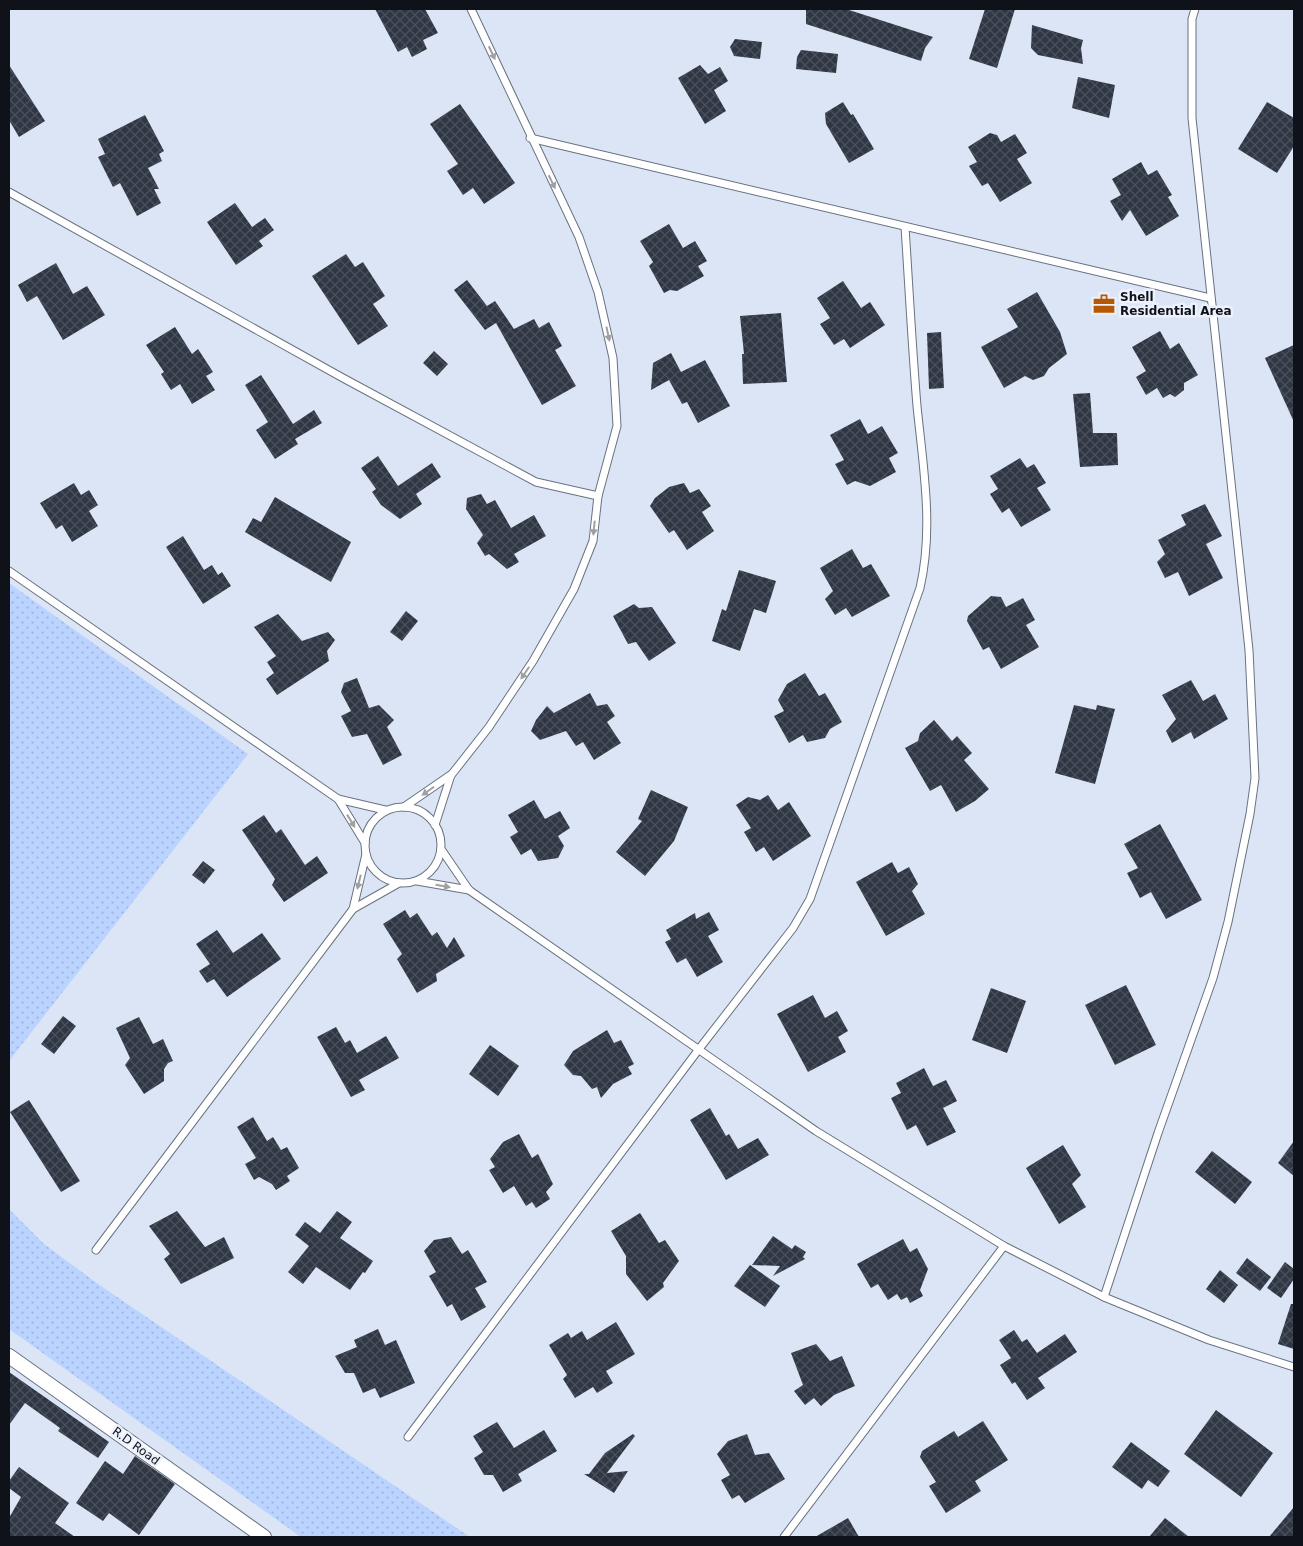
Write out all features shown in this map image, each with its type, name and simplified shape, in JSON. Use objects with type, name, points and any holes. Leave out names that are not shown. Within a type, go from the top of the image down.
[{"type":"street","name":"R.D Road","points":[[9,1356],[264,1537]]},
{"type":"lane","points":[[404,807],[452,774],[489,728],[533,661],[574,589],[593,541],[598,496],[617,426],[613,358],[598,292],[579,237],[530,138],[471,9]]},
{"type":"lane","points":[[1104,1297],[1158,1133],[1213,978],[1228,922],[1250,814],[1255,778],[1249,650],[1192,118],[1192,19],[1195,9]]},
{"type":"lane","points":[[530,138],[1210,298]]},
{"type":"lane","points":[[9,192],[343,378],[536,482],[598,496]]},
{"type":"lane","points":[[408,1437],[699,1049],[793,928],[810,899],[920,588],[928,549],[905,227]]},
{"type":"lane","points":[[9,571],[338,799],[385,810],[404,807],[416,809],[427,816],[435,825],[440,836],[441,849],[438,861],[431,871],[417,881]]},
{"type":"lane","points":[[435,825],[452,774]]},
{"type":"lane","points":[[338,799],[365,843]]},
{"type":"lane","points":[[96,1250],[352,909],[366,854],[365,843],[372,823],[385,810]]},
{"type":"lane","points":[[441,849],[469,890],[816,1131],[1004,1246],[1104,1297],[1209,1340],[1294,1368]]},
{"type":"lane","points":[[366,854],[377,873],[399,883]]},
{"type":"lane","points":[[352,909],[399,883],[417,881],[469,890]]},
{"type":"lane","points":[[784,1537],[1004,1246]]},
{"type":"shaded area","points":[[9,583],[248,754],[9,1061]]},
{"type":"shaded area","points":[[9,1209],[44,1244],[98,1284],[470,1537],[301,1537],[9,1329]]},
{"type":"building","points":[[375,9],[425,9],[438,33],[423,40],[427,49],[412,57],[407,47],[398,52]]},
{"type":"building","points":[[806,9],[846,9],[933,37],[925,48],[921,61],[806,24]]},
{"type":"building","points":[[985,9],[1015,9],[997,68],[969,59]]},
{"type":"building","points":[[1032,25],[1083,40],[1081,48],[1083,64],[1038,55],[1031,48]]},
{"type":"building","points":[[735,39],[762,42],[760,59],[734,56],[730,47]]},
{"type":"building","points":[[801,50],[838,54],[836,73],[796,69],[797,57]]},
{"type":"building","points":[[9,65],[45,121],[19,137],[9,120]]},
{"type":"building","points":[[700,65],[708,74],[720,67],[728,81],[714,90],[726,111],[705,124],[678,78]]},
{"type":"building","points":[[1078,77],[1115,85],[1109,118],[1072,108]]},
{"type":"building","points":[[843,102],[851,115],[853,114],[874,149],[849,163],[826,124],[825,113]]},
{"type":"building","points":[[1267,102],[1294,118],[1294,146],[1277,173],[1238,149]]},
{"type":"building","points":[[460,104],[515,183],[484,204],[473,188],[463,195],[447,171],[458,164],[430,124]]},
{"type":"building","points":[[145,115],[164,151],[159,154],[162,161],[148,168],[159,189],[154,189],[161,203],[137,216],[120,183],[113,187],[98,157],[105,154],[98,139]]},
{"type":"building","points":[[990,133],[997,135],[1001,142],[1015,134],[1027,153],[1017,159],[1032,183],[1000,202],[988,183],[982,186],[969,166],[977,162],[968,147]]},
{"type":"building","points":[[1141,162],[1148,175],[1157,170],[1172,195],[1168,197],[1179,216],[1146,236],[1130,210],[1122,221],[1110,201],[1121,195],[1112,179]]},
{"type":"building","points":[[235,203],[252,227],[265,218],[274,230],[259,241],[263,246],[236,265],[207,222]]},
{"type":"building","points":[[669,224],[683,248],[695,241],[707,261],[698,266],[704,276],[677,291],[670,290],[664,293],[649,266],[653,262],[640,241]]},
{"type":"building","points":[[346,254],[355,267],[363,262],[385,296],[373,304],[388,326],[358,345],[312,276]]},
{"type":"building","points":[[56,263],[73,294],[87,286],[105,315],[63,340],[37,296],[27,302],[18,285]]},
{"type":"building","points":[[467,280],[487,306],[495,301],[514,329],[534,319],[539,328],[549,322],[562,346],[555,350],[576,386],[542,405],[496,323],[485,330],[454,290]]},
{"type":"building","points":[[843,281],[861,308],[870,302],[885,325],[850,348],[844,339],[834,345],[820,324],[830,318],[817,298]]},
{"type":"building","points":[[1037,292],[1060,332],[1067,354],[1049,368],[1044,376],[1033,380],[1025,376],[1004,388],[981,347],[1018,327],[1007,309]]},
{"type":"building","points":[[781,313],[787,382],[743,384],[742,354],[744,354],[740,316]]},
{"type":"building","points":[[175,327],[192,354],[198,349],[213,372],[206,376],[215,390],[192,404],[180,384],[171,390],[161,374],[164,372],[146,345]]},
{"type":"building","points":[[1160,331],[1170,349],[1179,343],[1198,375],[1184,383],[1184,390],[1175,397],[1170,394],[1163,398],[1157,388],[1146,395],[1136,377],[1146,371],[1132,347]]},
{"type":"building","points":[[941,332],[944,388],[929,389],[927,333]]},
{"type":"building","points":[[1294,345],[1294,422],[1265,358]]},
{"type":"building","points":[[434,351],[448,364],[437,376],[423,363]]},
{"type":"building","points":[[671,353],[681,372],[705,360],[730,406],[698,423],[687,402],[682,404],[669,380],[651,390],[653,363]]},
{"type":"building","points":[[261,375],[293,424],[314,410],[322,423],[295,439],[298,444],[275,459],[256,430],[268,422],[245,385]]},
{"type":"building","points":[[1090,393],[1093,433],[1117,433],[1118,465],[1080,467],[1073,394]]},
{"type":"building","points":[[860,419],[868,434],[882,426],[898,453],[889,458],[896,472],[870,486],[855,481],[847,485],[835,464],[844,460],[830,435]]},
{"type":"building","points":[[378,456],[398,486],[432,463],[441,477],[416,494],[422,504],[400,519],[381,505],[372,492],[376,489],[361,468]]},
{"type":"building","points":[[1020,458],[1027,468],[1034,464],[1046,483],[1037,488],[1051,510],[1021,527],[1009,508],[1002,513],[990,494],[998,489],[990,476]]},
{"type":"building","points":[[74,483],[81,495],[89,490],[98,505],[89,511],[98,526],[72,542],[62,525],[56,529],[40,503]]},
{"type":"building","points":[[684,483],[690,493],[699,489],[711,506],[702,512],[714,531],[687,550],[674,530],[669,533],[650,506],[655,498],[669,487]]},
{"type":"building","points":[[481,494],[487,504],[495,500],[511,528],[534,515],[546,536],[514,554],[519,562],[507,569],[489,554],[485,556],[477,543],[483,535],[466,509],[467,498]]},
{"type":"building","points":[[275,497],[351,542],[331,582],[245,532],[253,518],[261,522]]},
{"type":"building","points":[[1205,504],[1222,536],[1206,544],[1223,578],[1189,596],[1178,572],[1165,578],[1157,562],[1165,554],[1158,540],[1186,525],[1181,515]]},
{"type":"building","points":[[183,536],[204,570],[212,565],[218,575],[222,572],[231,586],[203,604],[166,547]]},
{"type":"building","points":[[852,549],[863,568],[871,564],[890,596],[852,617],[846,608],[835,615],[825,599],[833,591],[820,568]]},
{"type":"building","points":[[739,570],[776,581],[766,613],[754,609],[740,651],[712,641],[722,609],[726,611]]},
{"type":"building","points":[[991,596],[1001,597],[1006,607],[1023,598],[1035,620],[1026,625],[1039,647],[1001,669],[989,647],[983,650],[967,621],[968,616]]},
{"type":"building","points":[[634,604],[639,608],[652,607],[676,643],[649,661],[636,642],[628,644],[613,616]]},
{"type":"building","points":[[406,611],[418,621],[402,641],[390,632]]},
{"type":"building","points":[[278,614],[302,641],[328,632],[335,640],[327,651],[329,661],[277,695],[266,679],[274,673],[267,662],[276,656],[254,627]]},
{"type":"building","points":[[805,673],[819,696],[825,693],[842,722],[830,729],[825,738],[807,742],[803,735],[789,743],[774,716],[784,711],[778,700],[787,684]]},
{"type":"building","points":[[357,678],[369,708],[379,705],[394,720],[387,727],[402,755],[383,765],[367,734],[352,737],[341,716],[351,711],[341,692],[344,683]]},
{"type":"building","points":[[1191,680],[1203,701],[1215,694],[1228,719],[1194,739],[1191,732],[1172,743],[1166,731],[1176,719],[1162,695]]},
{"type":"building","points":[[590,693],[597,706],[607,704],[615,716],[607,722],[621,743],[594,760],[583,742],[576,746],[566,731],[540,740],[531,731],[536,720],[547,706],[554,713]]},
{"type":"building","points":[[1074,705],[1096,710],[1097,705],[1115,709],[1095,784],[1055,773]]},
{"type":"building","points":[[934,720],[952,741],[957,736],[972,753],[964,760],[989,789],[975,801],[956,812],[941,785],[930,791],[905,748],[918,741],[920,733]]},
{"type":"building","points":[[651,790],[688,807],[674,841],[645,876],[616,852],[642,821],[638,819]]},
{"type":"building","points":[[768,795],[778,810],[789,802],[811,836],[773,861],[764,847],[756,852],[744,832],[751,828],[736,805],[748,797],[760,800]]},
{"type":"building","points":[[534,800],[545,819],[560,811],[570,828],[558,836],[564,846],[558,858],[538,861],[531,849],[521,855],[510,837],[518,832],[508,815]]},
{"type":"building","points":[[264,815],[276,833],[281,829],[305,865],[317,856],[328,873],[284,902],[272,885],[275,879],[242,830]]},
{"type":"building","points":[[1160,824],[1202,900],[1166,919],[1151,892],[1140,898],[1127,873],[1138,868],[1124,844]]},
{"type":"building","points":[[203,861],[215,870],[204,884],[192,875]]},
{"type":"building","points":[[892,862],[898,873],[909,867],[918,884],[912,891],[925,914],[886,936],[856,882]]},
{"type":"building","points":[[405,910],[410,918],[417,913],[432,936],[437,932],[447,948],[454,937],[465,956],[436,974],[437,981],[417,993],[397,959],[402,954],[383,924]]},
{"type":"building","points":[[709,912],[719,930],[708,936],[723,962],[697,977],[686,958],[677,963],[665,942],[671,939],[666,930],[695,913],[696,919]]},
{"type":"building","points":[[217,930],[233,953],[262,933],[281,959],[227,997],[214,979],[207,983],[199,971],[210,964],[196,944]]},
{"type":"building","points":[[1126,985],[1156,1045],[1115,1065],[1085,1005]]},
{"type":"building","points":[[991,988],[1026,1001],[1007,1053],[972,1040]]},
{"type":"building","points":[[813,995],[825,1018],[837,1011],[848,1031],[838,1037],[846,1052],[808,1072],[777,1014]]},
{"type":"building","points":[[63,1016],[76,1026],[54,1054],[41,1044]]},
{"type":"building","points":[[139,1017],[153,1044],[163,1039],[173,1061],[168,1063],[164,1069],[164,1081],[144,1094],[125,1065],[130,1058],[116,1028]]},
{"type":"building","points":[[336,1027],[345,1043],[350,1040],[357,1053],[386,1036],[399,1058],[359,1080],[365,1090],[351,1097],[317,1037]]},
{"type":"building","points":[[607,1030],[614,1043],[621,1040],[634,1064],[628,1067],[632,1074],[613,1084],[601,1098],[597,1087],[592,1089],[581,1076],[573,1075],[564,1065],[573,1051]]},
{"type":"building","points":[[490,1045],[519,1066],[498,1096],[469,1074]]},
{"type":"building","points":[[924,1068],[933,1086],[946,1080],[957,1101],[943,1108],[956,1132],[927,1146],[916,1125],[907,1130],[891,1098],[901,1093],[896,1083]]},
{"type":"building","points":[[29,1100],[80,1181],[61,1192],[10,1112]]},
{"type":"building","points":[[710,1108],[726,1136],[729,1134],[738,1149],[758,1138],[769,1155],[726,1180],[690,1120]]},
{"type":"building","points":[[253,1117],[267,1141],[273,1137],[281,1150],[287,1147],[299,1168],[287,1176],[290,1181],[276,1190],[272,1184],[259,1177],[254,1180],[245,1164],[256,1158],[237,1127]]},
{"type":"building","points":[[519,1134],[532,1158],[538,1154],[553,1184],[546,1192],[550,1199],[536,1208],[532,1202],[526,1206],[514,1186],[503,1193],[489,1170],[495,1167],[490,1159],[503,1142]]},
{"type":"building","points":[[1294,1141],[1294,1176],[1278,1163]]},
{"type":"building","points":[[1063,1145],[1081,1175],[1072,1184],[1086,1207],[1059,1224],[1026,1168]]},
{"type":"building","points":[[1212,1151],[1252,1182],[1235,1204],[1195,1172]]},
{"type":"building","points":[[177,1211],[205,1247],[224,1237],[234,1258],[181,1284],[164,1259],[170,1254],[149,1226]]},
{"type":"building","points":[[337,1211],[352,1222],[340,1238],[373,1261],[350,1290],[316,1267],[303,1284],[288,1272],[309,1246],[295,1235],[305,1222],[320,1233]]},
{"type":"building","points":[[640,1213],[659,1243],[665,1240],[679,1261],[663,1283],[664,1287],[647,1301],[626,1274],[626,1256],[611,1231]]},
{"type":"building","points":[[773,1236],[792,1249],[795,1245],[806,1252],[803,1257],[805,1259],[773,1276],[780,1266],[752,1265]]},
{"type":"building","points":[[451,1237],[462,1254],[468,1250],[487,1282],[475,1288],[486,1307],[461,1321],[452,1304],[447,1307],[429,1276],[436,1272],[424,1251],[434,1240]]},
{"type":"building","points":[[903,1239],[910,1252],[917,1248],[928,1269],[920,1290],[923,1296],[910,1303],[907,1297],[901,1300],[897,1294],[888,1300],[878,1284],[871,1288],[857,1264]]},
{"type":"building","points":[[1247,1258],[1271,1277],[1260,1291],[1236,1273]]},
{"type":"building","points":[[1285,1262],[1294,1269],[1294,1279],[1281,1298],[1267,1288]]},
{"type":"building","points":[[750,1265],[780,1286],[765,1307],[734,1286]]},
{"type":"building","points":[[1220,1270],[1238,1285],[1224,1303],[1206,1289]]},
{"type":"building","points":[[1291,1304],[1294,1304],[1294,1349],[1278,1344]]},
{"type":"building","points":[[616,1322],[635,1354],[606,1371],[613,1383],[597,1393],[593,1387],[575,1398],[563,1379],[567,1375],[549,1345],[568,1333],[571,1338],[582,1331],[587,1340]]},
{"type":"building","points":[[378,1329],[385,1345],[396,1340],[415,1383],[380,1398],[375,1388],[363,1393],[354,1373],[345,1373],[335,1356],[357,1347],[354,1340]]},
{"type":"building","points":[[1014,1330],[1022,1342],[1027,1339],[1037,1353],[1065,1334],[1077,1352],[1038,1378],[1045,1388],[1027,1400],[1015,1382],[1012,1384],[1000,1365],[1011,1358],[999,1340]]},
{"type":"building","points":[[816,1344],[830,1361],[842,1356],[855,1386],[834,1395],[821,1406],[814,1398],[805,1405],[794,1391],[803,1385],[791,1353]]},
{"type":"building","points":[[9,1372],[109,1442],[98,1458],[58,1431],[60,1428],[25,1403],[9,1425]]},
{"type":"building","points":[[1216,1410],[1273,1453],[1241,1497],[1184,1454]]},
{"type":"building","points":[[983,1421],[1008,1460],[975,1481],[981,1491],[946,1513],[929,1486],[936,1482],[920,1457],[922,1451],[954,1431],[958,1437]]},
{"type":"building","points":[[497,1422],[514,1448],[544,1430],[557,1451],[518,1474],[522,1481],[503,1492],[493,1475],[484,1475],[474,1458],[483,1452],[473,1436]]},
{"type":"building","points":[[633,1434],[635,1436],[607,1473],[628,1471],[614,1493],[584,1474],[589,1474],[605,1453]]},
{"type":"building","points":[[747,1434],[755,1455],[769,1453],[785,1479],[745,1503],[739,1495],[732,1499],[721,1480],[730,1475],[717,1454],[728,1441]]},
{"type":"building","points":[[1131,1442],[1170,1471],[1158,1487],[1148,1480],[1142,1489],[1112,1467]]},
{"type":"building","points":[[135,1456],[175,1484],[139,1535],[109,1513],[103,1521],[76,1503],[105,1461],[123,1474]]},
{"type":"building","points":[[19,1467],[69,1503],[55,1523],[75,1537],[9,1537],[9,1518],[21,1497],[9,1488],[9,1481]]},
{"type":"building","points":[[1294,1507],[1294,1537],[1269,1537]]},
{"type":"building","points":[[848,1518],[859,1537],[815,1537]]},
{"type":"building","points":[[1165,1518],[1189,1537],[1149,1537]]},
{"type":"place","name":"Shell Residential Area","points":[[1104,304]]}]
